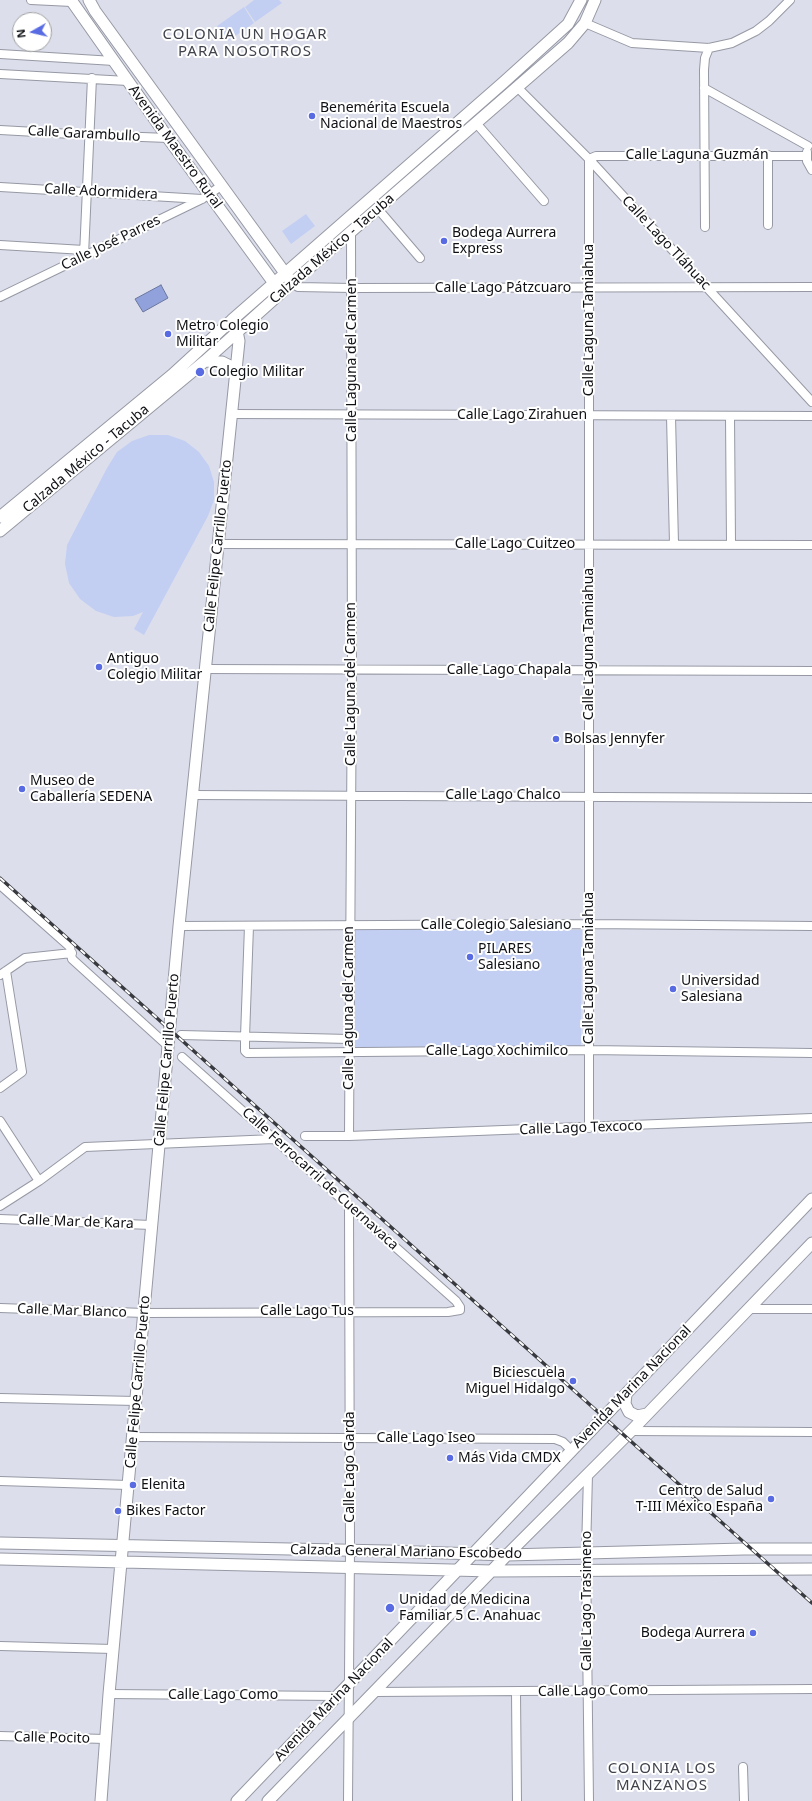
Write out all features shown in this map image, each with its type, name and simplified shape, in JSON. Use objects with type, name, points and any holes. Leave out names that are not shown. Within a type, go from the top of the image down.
[{"type":"main road","name":"Avenida Maestro Rural","points":[[89,0],[95,11],[289,278]]},
{"type":"main road","name":"Calzada México - Tacuba","points":[[0,531],[205,361],[237,331],[278,288],[568,24],[582,0]]},
{"type":"main road","name":"Calzada México - Tacuba","points":[[289,278],[378,209],[568,44],[585,22],[595,0]]},
{"type":"main road","name":"Avenida Maestro Rural","points":[[71,1],[180,154],[206,196],[278,288]]},
{"type":"main road","points":[[180,154],[192,145]]},
{"type":"main road","name":"Calzada México - Tacuba","points":[[0,517],[172,375],[232,320],[278,288]]},
{"type":"main road","name":"Calle Felipe Carrillo Puerto","points":[[101,1801],[122,1546],[179,926],[239,341],[237,331],[232,320]]},
{"type":"main road","points":[[205,361],[222,362],[236,372]]},
{"type":"main road","name":"Avenida Marina Nacional","points":[[238,1801],[460,1570],[571,1450],[613,1408],[812,1199]]},
{"type":"main road","name":"Avenida Marina Nacional","points":[[268,1801],[507,1555],[632,1430],[812,1243]]},
{"type":"main road","points":[[626,1394],[626,1404],[629,1412],[638,1416],[647,1414]]},
{"type":"main road","points":[[613,1408],[629,1412],[632,1419],[632,1430]]},
{"type":"main road","name":"Calzada General Mariano Escobedo","points":[[0,1543],[350,1550],[473,1555],[753,1548],[812,1549]]},
{"type":"main road","name":"Calzada General Mariano Escobedo","points":[[0,1559],[350,1566],[493,1571],[812,1568]]},
{"type":"street","points":[[30,0],[71,1]]},
{"type":"street","points":[[585,22],[632,43],[709,48],[732,43],[756,31],[769,21],[790,0]]},
{"type":"street","points":[[705,227],[706,156],[704,88],[705,58],[709,48]]},
{"type":"street","points":[[0,54],[114,61]]},
{"type":"street","points":[[0,74],[128,81]]},
{"type":"street","points":[[0,245],[84,253],[92,78]]},
{"type":"street","name":"Calle Lago Tláhuac","points":[[517,87],[589,159],[812,402]]},
{"type":"street","points":[[704,88],[810,144],[806,156],[808,165],[812,170]]},
{"type":"street","points":[[476,123],[544,201]]},
{"type":"street","name":"Calle Garambullo","points":[[0,130],[168,138]]},
{"type":"street","points":[[768,155],[768,225]]},
{"type":"street","name":"Calle Laguna Guzmán","points":[[589,159],[596,156],[806,156]]},
{"type":"street","name":"Calle Laguna Tamiahua","points":[[589,159],[589,1128]]},
{"type":"street","name":"Calle José Parres","points":[[0,297],[84,253],[206,196],[221,186]]},
{"type":"street","name":"Calle Adormidera","points":[[0,187],[206,196]]},
{"type":"street","points":[[378,209],[420,258]]},
{"type":"street","name":"Calle Laguna del Carmen","points":[[349,1136],[349,925],[352,669],[351,231]]},
{"type":"street","name":"Calle Lago Pátzcuaro","points":[[289,278],[298,287],[352,288],[812,287]]},
{"type":"street","name":"Calle Lago Zirahuen","points":[[231,414],[812,416]]},
{"type":"street","points":[[671,416],[674,544]]},
{"type":"street","points":[[730,416],[731,544]]},
{"type":"street","name":"Calle Lago Cuitzeo","points":[[218,544],[812,545]]},
{"type":"street","name":"Calle Lago Chapala","points":[[205,669],[812,671]]},
{"type":"street","name":"Calle Lago Chalco","points":[[193,795],[812,798]]},
{"type":"street","points":[[0,885],[70,947],[72,959],[168,1046]]},
{"type":"street","name":"Calle Colegio Salesiano","points":[[179,926],[589,924],[812,926]]},
{"type":"street","points":[[245,1037],[249,926]]},
{"type":"street","points":[[0,1088],[22,1072],[3,973],[25,958],[72,953]]},
{"type":"street","points":[[181,1034],[349,1039]]},
{"type":"street","name":"Calle Lago Xochimilco","points":[[245,1037],[245,1051],[247,1053],[589,1050],[812,1053]]},
{"type":"street","name":"Calle Ferrocarril de Cuernavaca","points":[[182,1058],[456,1301]]},
{"type":"street","name":"Calle Lago Texcoco","points":[[305,1136],[349,1136],[589,1128],[812,1118]]},
{"type":"street","points":[[0,1121],[39,1180]]},
{"type":"street","points":[[0,1206],[85,1147],[274,1139]]},
{"type":"street","name":"Calle Lago Garda","points":[[348,1801],[350,1684],[349,1206]]},
{"type":"street","name":"Calle Mar de Kara","points":[[0,1218],[151,1225]]},
{"type":"street","name":"Calle Lago Tus","points":[[144,1313],[350,1311],[455,1312],[460,1310],[460,1307],[456,1301]]},
{"type":"street","name":"Calle Mar Blanco","points":[[0,1308],[144,1313]]},
{"type":"street","points":[[749,1308],[812,1309]]},
{"type":"street","points":[[0,1398],[136,1401]]},
{"type":"street","points":[[632,1430],[812,1432]]},
{"type":"street","name":"Calle Lago Iseo","points":[[132,1437],[555,1439],[563,1442],[571,1450]]},
{"type":"street","name":"Calle Lago Trasimeno","points":[[588,1474],[586,1570],[589,1801]]},
{"type":"street","points":[[0,1481],[128,1485]]},
{"type":"street","points":[[0,1646],[113,1649]]},
{"type":"street","name":"Calle Lago Como","points":[[375,1692],[812,1689]]},
{"type":"street","points":[[516,1692],[517,1801]]},
{"type":"street","name":"Calle Lago Como","points":[[109,1694],[338,1696]]},
{"type":"street","name":"Calle Pocito","points":[[0,1736],[105,1739]]},
{"type":"street","points":[[743,1767],[744,1801]]},
{"type":"shaded area","points":[[254,0],[279,0],[282,3],[255,22],[245,7]]},
{"type":"shaded area","points":[[244,7],[254,23],[228,41],[217,26]]},
{"type":"shaded area","points":[[306,214],[315,226],[291,244],[282,231]]},
{"type":"shaded area","points":[[161,285],[168,298],[143,312],[135,299]]},
{"type":"shaded area","points":[[149,435],[168,435],[185,441],[199,452],[209,466],[214,482],[214,500],[208,516],[144,635],[134,629],[143,612],[133,616],[114,617],[96,611],[80,599],[69,583],[65,564],[67,545],[107,468],[117,452],[132,441]]},
{"type":"shaded area","points":[[353,929],[582,930],[581,1047],[353,1047]]},
{"type":"railway","points":[[0,878],[812,1603]]},
{"type":"place","name":"Benemérita Escuela Nacional de Maestros","points":[[312,116]]},
{"type":"place","name":"Bodega Aurrera Express","points":[[444,241]]},
{"type":"place","name":"Metro Colegio Militar","points":[[168,334]]},
{"type":"place","name":"Colegio Militar","points":[[200,372]]},
{"type":"place","name":"Antiguo Colegio Militar","points":[[99,667]]},
{"type":"place","name":"Bolsas Jennyfer","points":[[556,739]]},
{"type":"place","name":"Museo de Caballería SEDENA","points":[[22,789]]},
{"type":"place","name":"PILARES Salesiano","points":[[470,957]]},
{"type":"place","name":"Universidad Salesiana","points":[[673,989]]},
{"type":"place","name":"Biciescuela Miguel Hidalgo","points":[[573,1381]]},
{"type":"place","name":"Más Vida CMDX","points":[[450,1458]]},
{"type":"place","name":"Elenita","points":[[133,1485]]},
{"type":"place","name":"Centro de Salud T-III México España","points":[[771,1499]]},
{"type":"place","name":"Bikes Factor","points":[[118,1511]]},
{"type":"place","name":"Unidad de Medicina Familiar 5 C. Anahuac","points":[[390,1608]]},
{"type":"place","name":"Bodega Aurrera","points":[[753,1633]]},
{"type":"district","name":"COLONIA UN HOGAR PARA NOSOTROS","points":[[245,44]]},
{"type":"district","name":"COLONIA LOS MANZANOS","points":[[662,1778]]}]
